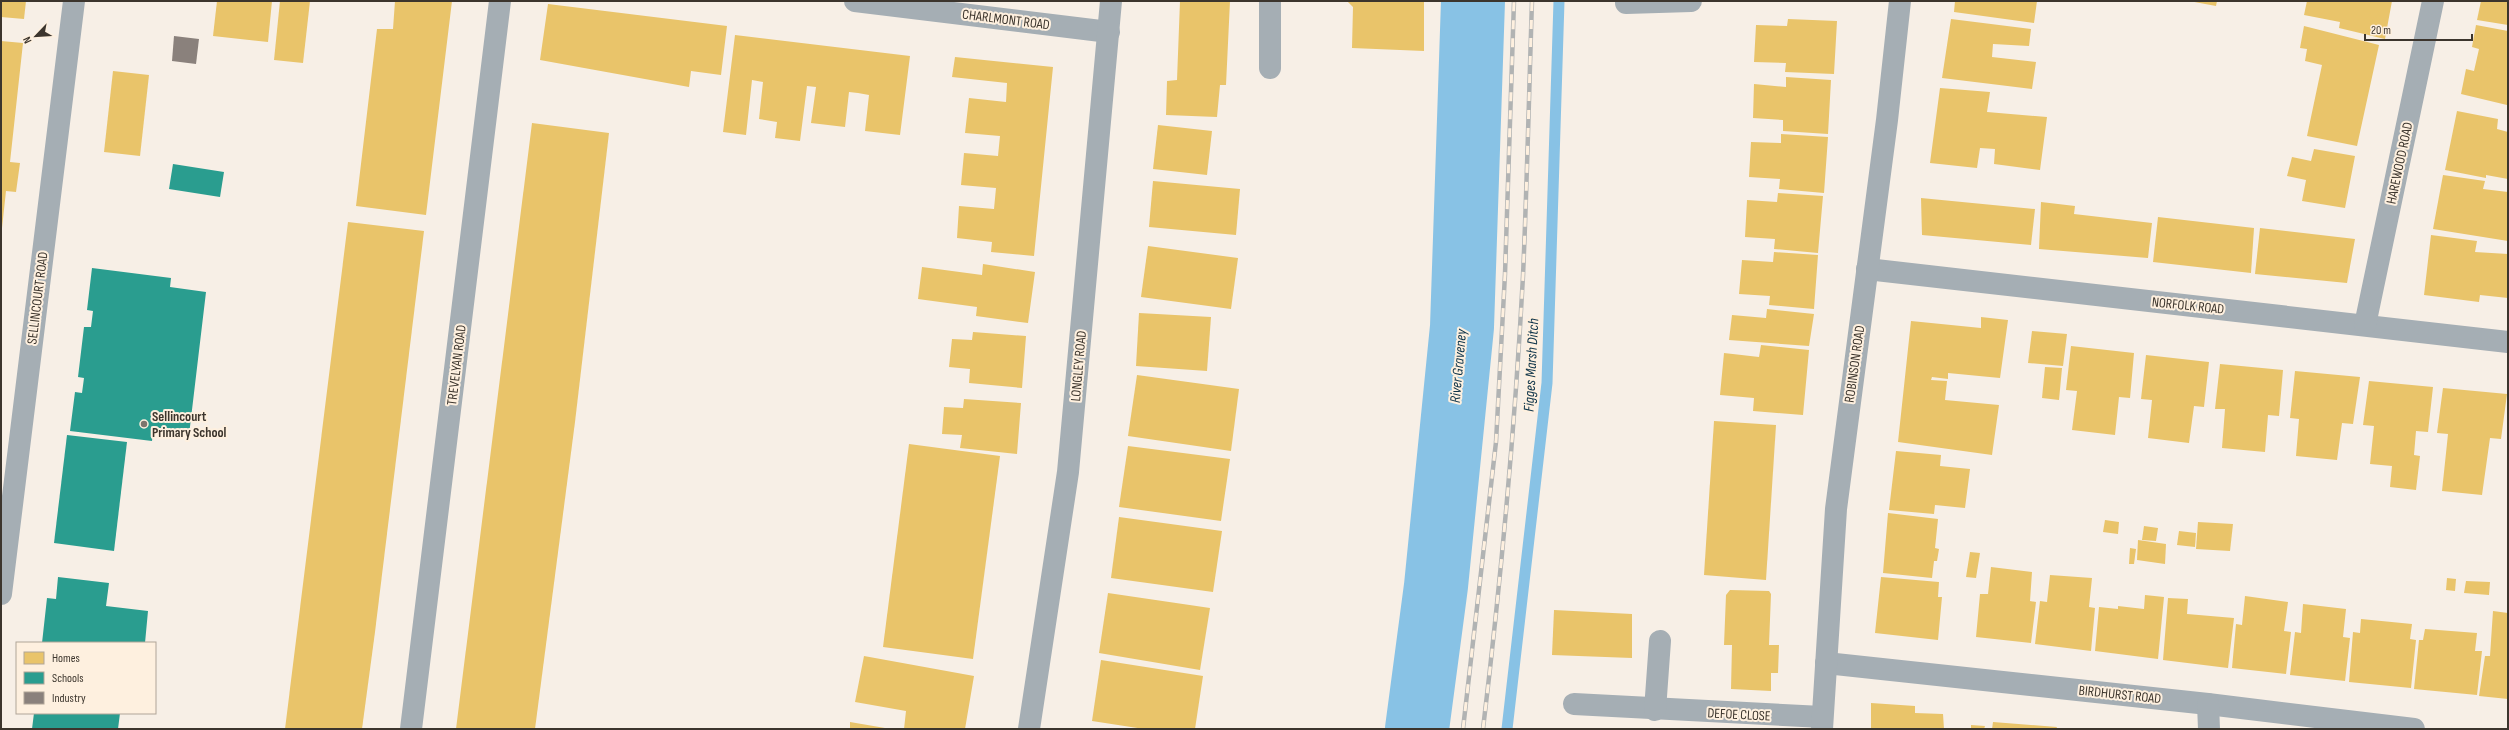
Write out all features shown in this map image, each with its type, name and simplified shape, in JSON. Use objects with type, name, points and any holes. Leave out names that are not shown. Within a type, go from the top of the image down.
[{"type":"street","name":"SELLINCOURT ROAD","points":[[1,594],[74,1]]},
{"type":"street","name":"TREVELYAN ROAD","points":[[411,729],[500,1]]},
{"type":"street","name":"CHARLMONT ROAD","points":[[855,1],[1109,32]]},
{"type":"street","name":"LONGLEY ROAD","points":[[1029,729],[1068,472],[1111,1]]},
{"type":"street","points":[[1270,1],[1270,68]]},
{"type":"street","points":[[1626,1],[1626,3],[1691,1]]},
{"type":"street","name":"ROBINSON ROAD","points":[[1822,723],[1836,508],[1900,1]]},
{"type":"street","name":"HAREWOOD ROAD","points":[[2366,325],[2433,1]]},
{"type":"street","name":"NORFOLK ROAD","points":[[1867,269],[2508,342]]},
{"type":"street","points":[[1655,710],[1660,640]]},
{"type":"street","name":"BIRDHURST ROAD","points":[[1826,663],[2208,704],[2414,729]]},
{"type":"street","name":"DEFOE CLOSE","points":[[1574,704],[1822,723]]},
{"type":"street","points":[[2208,704],[2209,729]]},
{"type":"building: Homes","points":[[1,1],[26,1],[24,19],[1,17]]},
{"type":"building: Homes","points":[[217,1],[272,1],[268,42],[213,36]]},
{"type":"building: Homes","points":[[280,1],[310,1],[303,63],[274,60]]},
{"type":"building: Homes","points":[[395,1],[452,1],[426,215],[356,206],[377,29],[393,29]]},
{"type":"building: Homes","points":[[1180,1],[1230,1],[1226,85],[1220,85],[1217,117],[1166,115],[1167,81],[1177,80]]},
{"type":"building: Homes","points":[[1347,1],[1424,1],[1424,51],[1352,48],[1353,7]]},
{"type":"building: Homes","points":[[1955,1],[2037,1],[2034,23],[1954,12]]},
{"type":"building: Homes","points":[[2189,1],[2217,1],[2216,6]]},
{"type":"building: Homes","points":[[2307,1],[2392,1],[2385,39],[2339,28],[2340,22],[2304,15]]},
{"type":"building: Homes","points":[[2481,1],[2508,1],[2508,25],[2477,20]]},
{"type":"building: Homes","points":[[548,4],[727,26],[721,75],[691,71],[689,87],[540,60]]},
{"type":"building: Homes","points":[[1788,19],[1837,21],[1834,74],[1785,72],[1786,63],[1754,62],[1756,25],[1787,26]]},
{"type":"building: Homes","points":[[1951,19],[2031,29],[2029,46],[1993,44],[1992,57],[2036,62],[2032,89],[1942,78]]},
{"type":"building: Homes","points":[[2476,25],[2508,31],[2507,105],[2461,94],[2466,69],[2474,71],[2479,49],[2472,47]]},
{"type":"building: Homes","points":[[2304,26],[2379,45],[2357,146],[2307,136],[2322,65],[2305,61],[2307,49],[2300,48]]},
{"type":"building: Homes","points":[[735,35],[910,56],[900,135],[865,131],[869,95],[858,93],[849,92],[845,127],[811,123],[816,87],[807,86],[800,141],[775,138],[777,122],[759,119],[763,82],[752,80],[746,135],[723,132]]},
{"type":"building: Homes","points":[[1,41],[23,43],[10,162],[20,163],[16,192],[6,191],[2,228]]},
{"type":"building: Homes","points":[[955,57],[1053,67],[1034,256],[991,252],[992,242],[957,238],[959,206],[994,209],[996,188],[961,185],[964,153],[998,156],[1000,136],[965,133],[969,98],[1006,102],[1007,83],[952,77]]},
{"type":"building: Homes","points":[[113,71],[149,75],[140,156],[104,152]]},
{"type":"building: Homes","points":[[1786,77],[1831,80],[1828,134],[1783,131],[1783,120],[1753,118],[1754,84],[1786,87]]},
{"type":"building: Homes","points":[[1940,88],[1990,92],[1987,112],[2047,117],[2040,170],[1994,164],[1995,149],[1980,148],[1977,168],[1930,163]]},
{"type":"building: Homes","points":[[2457,111],[2498,119],[2497,129],[2508,132],[2508,179],[2486,175],[2486,178],[2445,170]]},
{"type":"building: Homes","points":[[532,123],[609,133],[575,422],[535,729],[456,729]]},
{"type":"building: Homes","points":[[1158,125],[1212,131],[1207,175],[1153,169]]},
{"type":"building: Homes","points":[[1781,134],[1828,137],[1824,193],[1779,189],[1780,179],[1749,177],[1751,142],[1781,143]]},
{"type":"building: Homes","points":[[2314,149],[2355,156],[2345,208],[2302,201],[2306,180],[2287,176],[2292,157],[2311,161]]},
{"type":"building: Homes","points":[[2443,175],[2485,181],[2483,189],[2508,192],[2508,241],[2433,229]]},
{"type":"building: Homes","points":[[1153,181],[1240,189],[1236,235],[1149,227]]},
{"type":"building: Homes","points":[[1778,193],[1823,196],[1818,253],[1774,249],[1775,239],[1745,237],[1747,200],[1777,202]]},
{"type":"building: Homes","points":[[1921,198],[2035,209],[2031,245],[1922,235]]},
{"type":"building: Homes","points":[[2041,202],[2075,206],[2074,214],[2152,223],[2148,258],[2039,249]]},
{"type":"building: Homes","points":[[2158,217],[2254,228],[2251,273],[2153,262]]},
{"type":"building: Homes","points":[[348,222],[424,231],[375,632],[362,729],[285,729]]},
{"type":"building: Homes","points":[[2260,228],[2355,239],[2347,283],[2255,274]]},
{"type":"building: Homes","points":[[2431,235],[2477,241],[2475,252],[2508,254],[2508,298],[2480,295],[2479,302],[2424,295]]},
{"type":"building: Homes","points":[[1148,246],[1238,258],[1231,309],[1141,297]]},
{"type":"building: Homes","points":[[1774,252],[1818,255],[1814,309],[1769,305],[1770,296],[1739,294],[1742,260],[1773,262]]},
{"type":"building: Homes","points":[[983,264],[1035,272],[1028,323],[976,316],[977,307],[918,299],[922,267],[982,275]]},
{"type":"building: Homes","points":[[1767,309],[1814,314],[1809,346],[1729,340],[1732,315],[1766,318]]},
{"type":"building: Homes","points":[[1139,313],[1211,317],[1207,371],[1136,366]]},
{"type":"building: Homes","points":[[1981,317],[2008,320],[2000,378],[1948,373],[1948,379],[1932,377],[1931,380],[1947,381],[1945,400],[1999,405],[1992,455],[1898,442],[1911,321],[1981,328]]},
{"type":"building: Homes","points":[[2032,331],[2067,334],[2063,366],[2028,363]]},
{"type":"building: Homes","points":[[973,332],[1026,336],[1022,388],[969,383],[970,369],[949,367],[952,339],[972,340]]},
{"type":"building: Homes","points":[[1761,345],[1809,350],[1803,415],[1753,411],[1754,398],[1720,395],[1724,353],[1759,357]]},
{"type":"building: Homes","points":[[2071,346],[2134,353],[2130,398],[2119,397],[2115,435],[2072,430],[2077,391],[2066,390]]},
{"type":"building: Homes","points":[[2146,355],[2209,362],[2204,407],[2194,406],[2189,443],[2148,438],[2152,400],[2141,399]]},
{"type":"building: Homes","points":[[2220,364],[2283,370],[2279,416],[2268,415],[2265,452],[2222,448],[2225,409],[2215,409]]},
{"type":"building: Homes","points":[[2045,367],[2062,368],[2059,400],[2042,398]]},
{"type":"building: Homes","points":[[2295,371],[2360,377],[2353,424],[2342,423],[2337,460],[2296,456],[2299,419],[2290,418]]},
{"type":"building: Homes","points":[[1137,375],[1239,389],[1231,451],[1128,436]]},
{"type":"building: Homes","points":[[2369,381],[2433,387],[2428,432],[2416,431],[2414,455],[2420,456],[2416,490],[2390,487],[2392,466],[2370,464],[2374,426],[2363,425]]},
{"type":"building: Homes","points":[[2443,388],[2507,394],[2501,439],[2490,438],[2482,495],[2442,491],[2448,434],[2437,433]]},
{"type":"building: Homes","points":[[964,399],[1021,403],[1017,454],[960,448],[962,435],[942,434],[944,407],[963,408]]},
{"type":"building: Homes","points":[[1714,421],[1776,425],[1766,580],[1704,575]]},
{"type":"building: Homes","points":[[909,444],[1000,456],[973,659],[883,647]]},
{"type":"building: Homes","points":[[1128,446],[1230,459],[1221,521],[1119,507]]},
{"type":"building: Homes","points":[[1896,451],[1941,455],[1940,466],[1970,469],[1965,508],[1935,505],[1934,514],[1889,510]]},
{"type":"building: Homes","points":[[1888,513],[1938,519],[1935,548],[1939,549],[1937,561],[1934,561],[1932,578],[1883,573]]},
{"type":"building: Homes","points":[[1119,517],[1222,531],[1213,592],[1111,578]]},
{"type":"building: Homes","points":[[2105,520],[2119,522],[2118,534],[2103,532]]},
{"type":"building: Homes","points":[[2198,522],[2233,524],[2230,551],[2196,549]]},
{"type":"building: Homes","points":[[2144,526],[2158,528],[2156,541],[2142,540]]},
{"type":"building: Homes","points":[[2179,531],[2196,533],[2195,547],[2177,545]]},
{"type":"building: Homes","points":[[2138,540],[2166,544],[2165,564],[2137,560]]},
{"type":"building: Homes","points":[[2130,548],[2136,549],[2134,564],[2129,564]]},
{"type":"building: Homes","points":[[1970,552],[1980,553],[1976,578],[1966,577]]},
{"type":"building: Homes","points":[[1991,567],[2032,572],[2030,601],[2036,602],[2031,643],[1976,637],[1980,594],[1988,594]]},
{"type":"building: Homes","points":[[2050,575],[2092,578],[2089,607],[2095,608],[2091,651],[2035,644],[2040,601],[2047,602]]},
{"type":"building: Homes","points":[[1881,577],[1939,582],[1938,597],[1942,597],[1938,640],[1875,633]]},
{"type":"building: Homes","points":[[2447,578],[2456,579],[2455,591],[2446,590]]},
{"type":"building: Homes","points":[[2466,581],[2490,582],[2489,595],[2464,593]]},
{"type":"building: Homes","points":[[1730,590],[1769,591],[1771,594],[1769,645],[1779,645],[1778,673],[1771,673],[1771,691],[1731,689],[1732,645],[1724,645],[1726,595]]},
{"type":"building: Homes","points":[[1108,593],[1210,608],[1200,670],[1099,653]]},
{"type":"building: Homes","points":[[2145,595],[2164,597],[2158,659],[2095,651],[2099,607],[2118,609],[2118,606],[2144,609]]},
{"type":"building: Homes","points":[[2245,596],[2288,602],[2284,631],[2291,632],[2286,674],[2232,668],[2236,624],[2242,625]]},
{"type":"building: Homes","points":[[2168,598],[2188,599],[2187,614],[2234,618],[2228,668],[2163,660]]},
{"type":"building: Homes","points":[[2303,604],[2346,609],[2343,637],[2350,638],[2345,681],[2290,675],[2295,632],[2301,633]]},
{"type":"building: Homes","points":[[1554,610],[1632,614],[1632,658],[1552,655]]},
{"type":"building: Homes","points":[[2493,611],[2508,613],[2508,699],[2479,696],[2485,656],[2490,656]]},
{"type":"building: Homes","points":[[2361,619],[2412,624],[2410,639],[2416,640],[2411,688],[2349,682],[2353,632],[2360,633]]},
{"type":"building: Homes","points":[[2425,629],[2477,633],[2475,651],[2482,651],[2477,695],[2414,689],[2419,640],[2423,640]]},
{"type":"building: Homes","points":[[864,656],[974,676],[965,729],[904,729],[906,711],[855,702]]},
{"type":"building: Homes","points":[[1101,660],[1203,676],[1195,729],[1144,729],[1092,721]]},
{"type":"building: Homes","points":[[1871,703],[1915,706],[1915,713],[1943,714],[1944,729],[1871,729]]},
{"type":"building: Homes","points":[[850,722],[885,728],[885,729],[850,729]]},
{"type":"building: Homes","points":[[1993,722],[2057,727],[2056,729],[1992,729]]},
{"type":"building: Homes","points":[[1971,725],[1985,726],[1984,729],[1971,729]]},
{"type":"building: Schools","points":[[173,164],[224,172],[220,197],[169,189]]},
{"type":"building: Schools","points":[[92,268],[171,278],[170,287],[206,292],[189,435],[153,431],[152,441],[70,431],[75,392],[82,393],[84,378],[78,377],[84,327],[91,327],[93,311],[87,310]]},
{"type":"building: Schools","points":[[67,435],[127,442],[114,551],[54,543]]},
{"type":"building: Schools","points":[[58,577],[109,583],[106,606],[148,611],[145,642],[42,642],[47,598],[56,599]]},
{"type":"building: Schools","points":[[34,714],[120,714],[118,729],[32,729]]},
{"type":"building: Industry","points":[[174,36],[199,39],[196,64],[172,61]]},
{"type":"waterway","name":"River Graveney","points":[[1417,729],[1436,586],[1462,327],[1473,1]]},
{"type":"waterway","name":"Figges Marsh Ditch","points":[[1507,729],[1547,383],[1559,1]]},
{"type":"railway","points":[[1463,729],[1496,442],[1505,274],[1514,1]]},
{"type":"railway","points":[[1483,729],[1496,616],[1516,389],[1523,276],[1532,1]]},
{"type":"place","name":"Sellincourt Primary School","points":[[144,424]]}]
